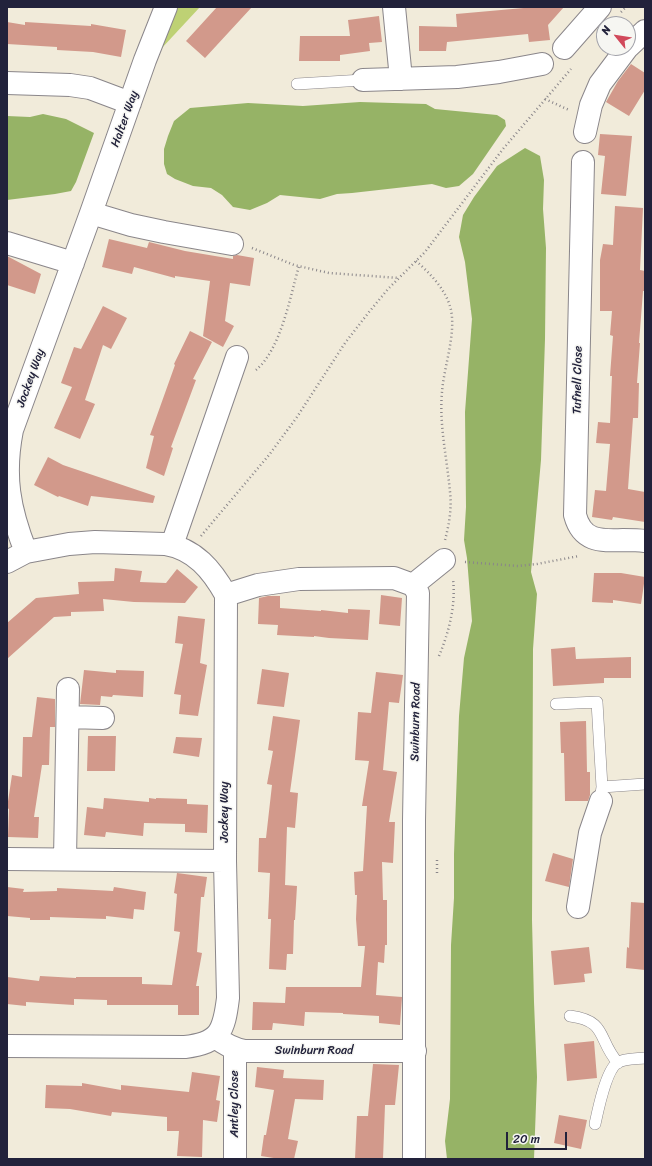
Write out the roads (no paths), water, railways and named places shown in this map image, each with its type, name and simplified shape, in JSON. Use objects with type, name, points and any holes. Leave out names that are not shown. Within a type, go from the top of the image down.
[{"type":"street","name":"Halter Way","points":[[88,222],[166,7]]},
{"type":"street","points":[[394,7],[401,78]]},
{"type":"street","points":[[569,57],[600,7]]},
{"type":"street","points":[[636,39],[645,31]]},
{"type":"street","points":[[585,132],[591,105],[600,84],[620,56]]},
{"type":"street","points":[[363,80],[457,77],[492,73],[542,64]]},
{"type":"street","points":[[7,83],[70,85],[90,88],[130,103]]},
{"type":"street","name":"Tufnell Close","points":[[583,162],[575,515],[581,529],[594,539],[645,541]]},
{"type":"street","points":[[88,222],[144,228],[232,244]]},
{"type":"street","name":"Jockey Way","points":[[26,552],[12,514],[9,498],[7,469],[8,450],[12,430],[88,222]]},
{"type":"street","points":[[7,243],[73,263]]},
{"type":"street","points":[[180,548],[234,364]]},
{"type":"street","points":[[7,562],[26,552],[69,544],[95,542],[144,543],[180,548],[212,572],[226,595],[258,585],[299,579],[394,578],[414,585],[444,560]]},
{"type":"street","name":"Swinburn Road","points":[[414,585],[418,593],[414,820],[414,1159]]},
{"type":"street","name":"Jockey Way","points":[[216,1038],[226,1017],[228,998],[225,861],[226,595]]},
{"type":"street","points":[[64,859],[68,689]]},
{"type":"street","points":[[68,717],[103,718]]},
{"type":"street","points":[[578,908],[590,833],[601,794]]},
{"type":"street","points":[[7,859],[225,861]]},
{"type":"street","points":[[7,1046],[185,1047],[198,1046],[216,1038]]},
{"type":"street","name":"Swinburn Road","points":[[216,1038],[234,1049],[245,1051],[415,1051]]},
{"type":"street","name":"Antley Close","points":[[234,1049],[235,1159]]},
{"type":"lane","points":[[297,84],[363,80]]},
{"type":"lane","points":[[556,704],[598,702],[601,794],[645,784]]},
{"type":"lane","points":[[570,1016],[581,1018],[596,1025],[606,1046],[618,1062]]},
{"type":"lane","points":[[595,1124],[604,1086],[612,1069],[618,1062],[645,1058]]}]
